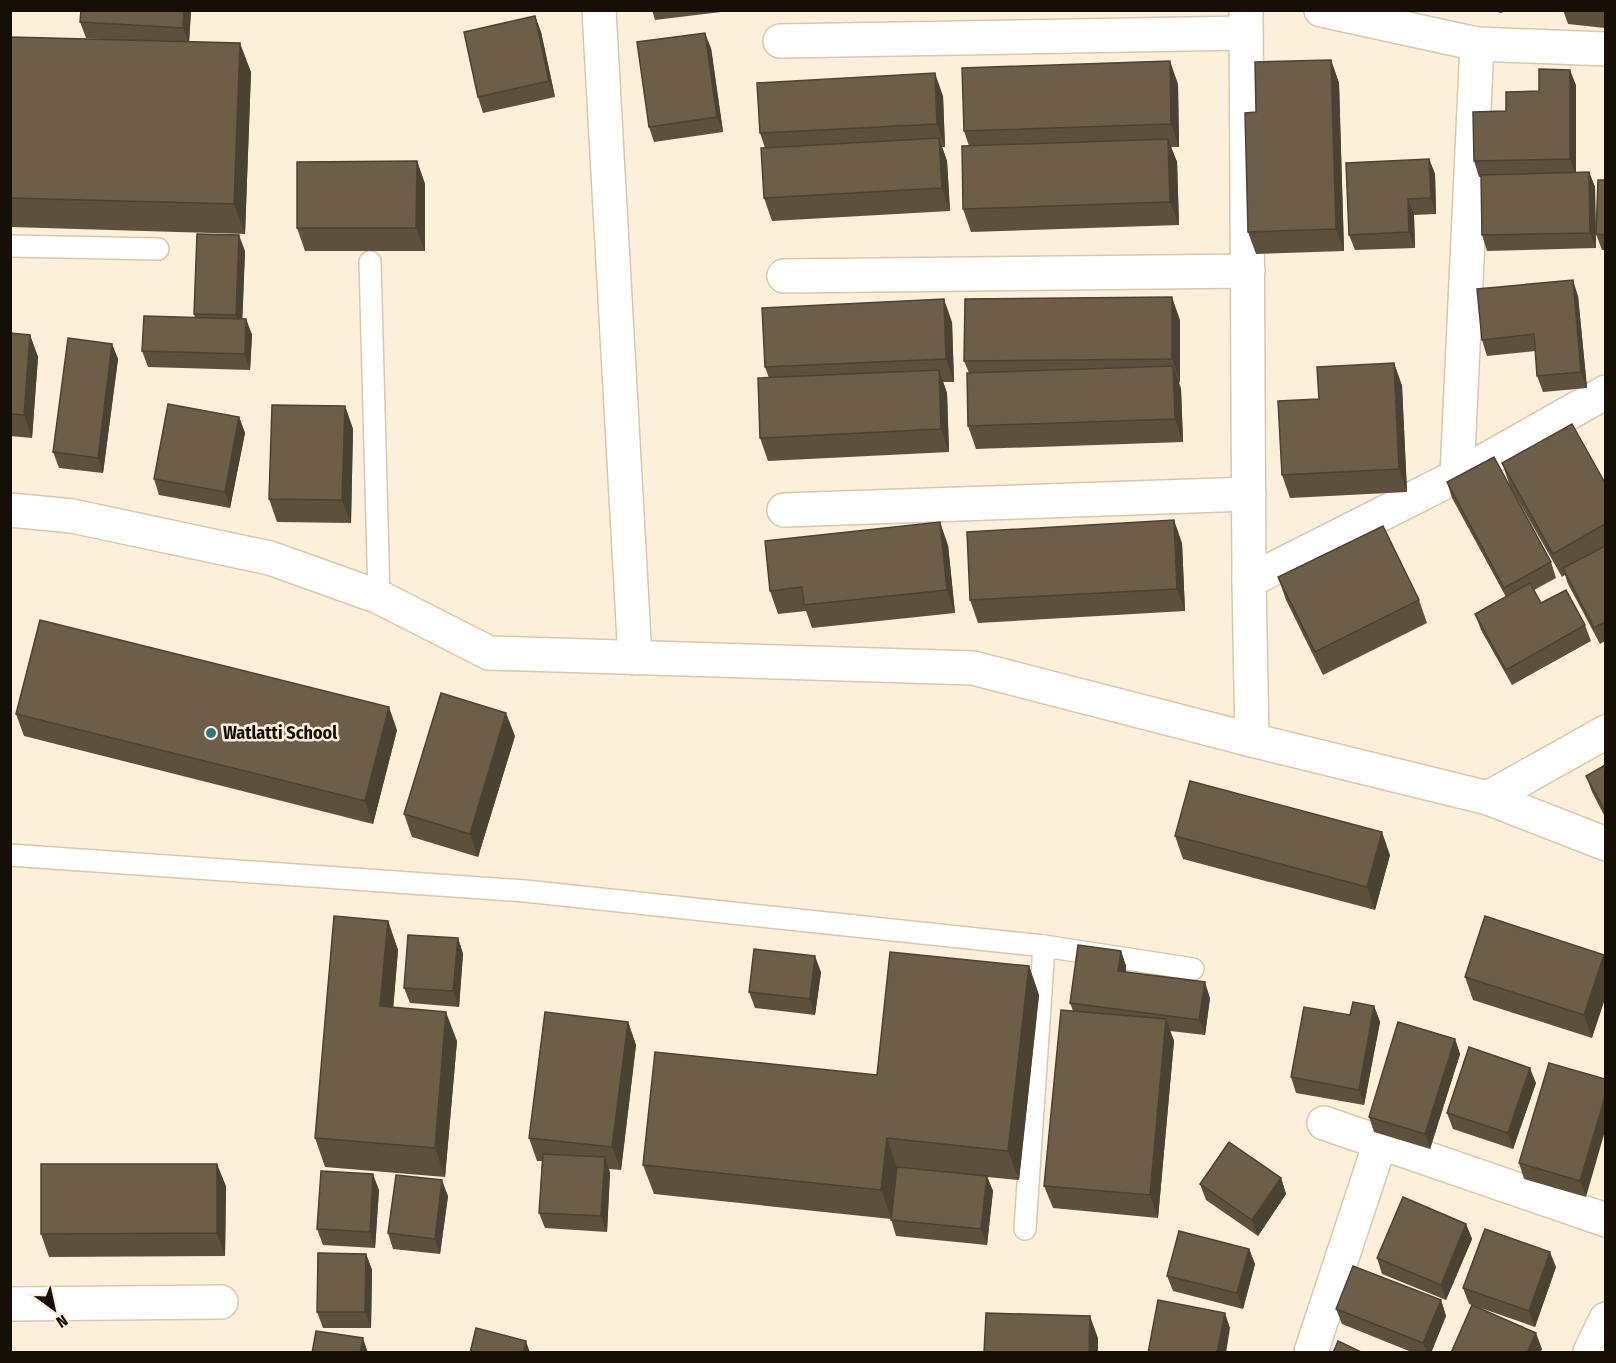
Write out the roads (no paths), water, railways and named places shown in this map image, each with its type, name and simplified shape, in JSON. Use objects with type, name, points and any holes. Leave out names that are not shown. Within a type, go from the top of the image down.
[{"type":"street","points":[[599,10],[635,657]]},
{"type":"street","points":[[1321,10],[1477,44],[1605,49]]},
{"type":"street","points":[[780,41],[1246,22],[1252,740]]},
{"type":"street","points":[[1457,476],[1477,44]]},
{"type":"street","points":[[784,276],[1248,271]]},
{"type":"street","points":[[1249,581],[1457,476],[1605,392]]},
{"type":"street","points":[[784,510],[1249,494]]},
{"type":"street","points":[[10,510],[72,516],[270,558],[379,597],[489,653],[973,668],[1488,798],[1605,844]]},
{"type":"street","points":[[1488,798],[1605,732]]},
{"type":"street","points":[[1324,1124],[1605,1220]]},
{"type":"street","points":[[1311,1353],[1380,1143]]},
{"type":"street","points":[[10,1304],[221,1302]]},
{"type":"street","points":[[1590,1353],[1605,1319]]},
{"type":"lane","points":[[10,246],[158,249]]},
{"type":"lane","points":[[370,262],[379,597]]},
{"type":"lane","points":[[10,855],[525,891],[1044,946],[1193,969]]},
{"type":"lane","points":[[1025,1229],[1044,946]]},
{"type":"place","name":"Watlatti School","points":[[211,733]]}]
